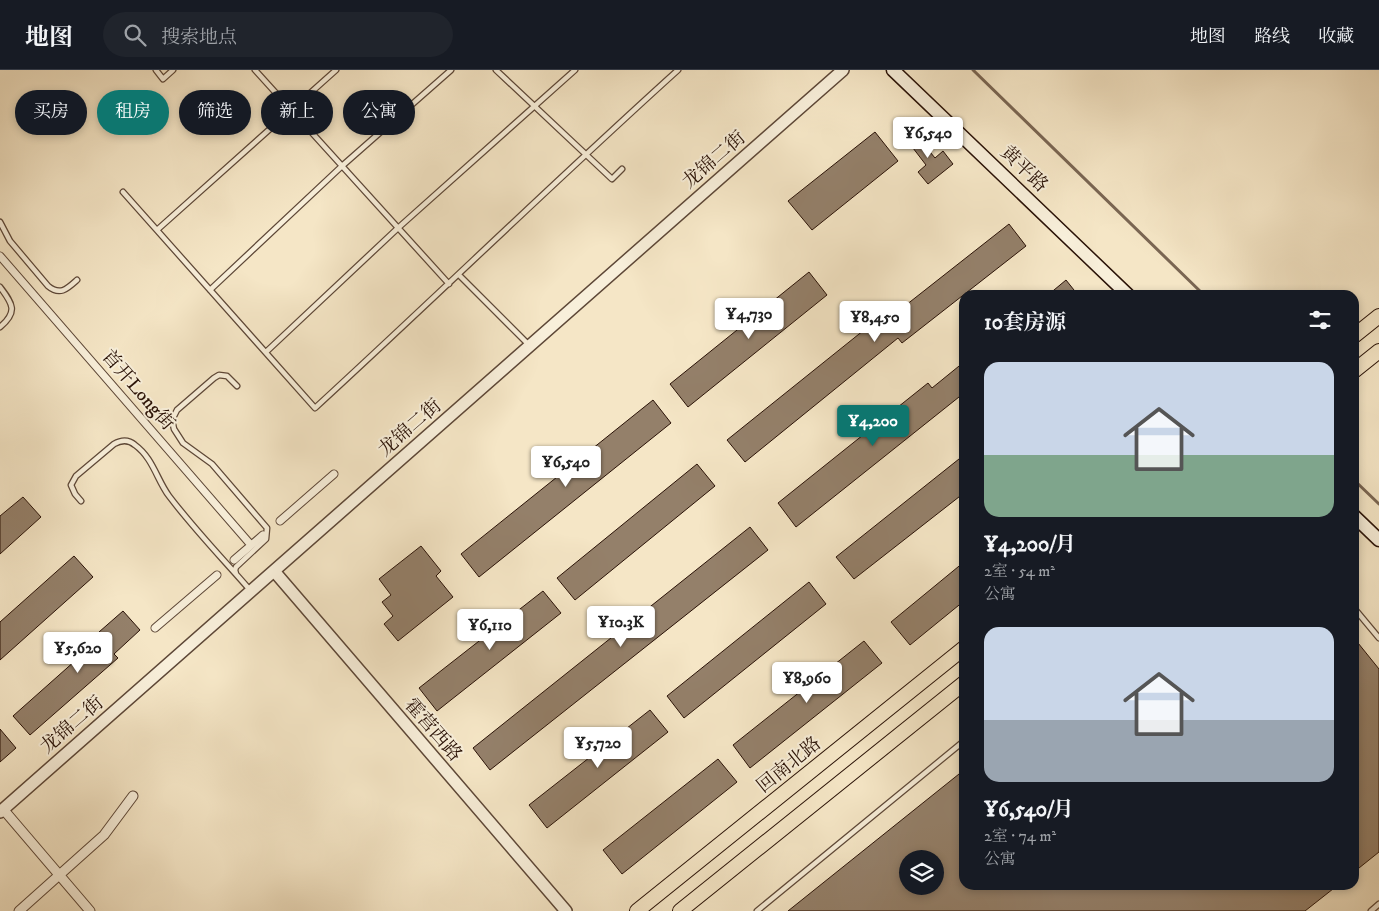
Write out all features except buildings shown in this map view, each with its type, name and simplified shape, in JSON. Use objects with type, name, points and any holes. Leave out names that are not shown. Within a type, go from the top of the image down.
[{"type":"main road","name":"黄平路","points":[[893,70],[1123,290]]},
{"type":"main road","points":[[1359,332],[1379,316]]},
{"type":"main road","points":[[1359,367],[1379,351]]},
{"type":"main road","points":[[1359,521],[1379,540]]},
{"type":"main road","name":"回南北路","points":[[637,911],[959,652]]},
{"type":"main road","points":[[680,911],[959,687]]},
{"type":"street","name":"龙锦二街","points":[[1,811],[843,70]]},
{"type":"street","name":"首开Long街","points":[[0,256],[251,545]]},
{"type":"street","points":[[280,521],[334,474]]},
{"type":"street","points":[[234,560],[263,535]]},
{"type":"street","name":"霍营西路","points":[[274,571],[566,911]]},
{"type":"street","points":[[155,628],[208,586],[217,575]]},
{"type":"street","points":[[19,911],[57,872],[104,836],[133,796]]},
{"type":"street","points":[[1,811],[90,911]]},
{"type":"lane","points":[[156,70],[164,79],[173,70]]},
{"type":"lane","points":[[255,70],[273,90]]},
{"type":"lane","points":[[314,90],[336,70]]},
{"type":"lane","points":[[210,290],[342,166],[451,70]]},
{"type":"lane","points":[[496,70],[612,179],[622,169]]},
{"type":"lane","points":[[266,352],[398,228],[575,70]]},
{"type":"lane","points":[[122,192],[315,408],[585,154],[678,70]]},
{"type":"lane","points":[[157,230],[263,135]]},
{"type":"lane","points":[[314,135],[449,284]]},
{"type":"lane","points":[[0,222],[10,242],[48,286],[55,291],[62,291],[77,280]]},
{"type":"lane","points":[[459,274],[530,346]]},
{"type":"lane","points":[[0,287],[11,302],[12,307],[10,317],[0,327]]},
{"type":"lane","points":[[236,574],[236,567],[266,539],[267,528],[212,464],[180,439],[174,429],[172,420],[177,410],[219,375],[227,376],[238,386]]},
{"type":"lane","points":[[81,501],[71,485],[76,476],[114,444],[119,441],[130,442],[149,460],[171,498],[251,591]]},
{"type":"lane","points":[[1359,614],[1379,638]]},
{"type":"lane","points":[[757,911],[959,745]]},
{"type":"lane","points":[[1371,911],[1379,904]]},
{"type":"lane","points":[[762,906],[766,911]]},
{"type":"waterway","points":[[973,70],[1199,290]]},
{"type":"waterway","points":[[1359,485],[1379,504]]}]
